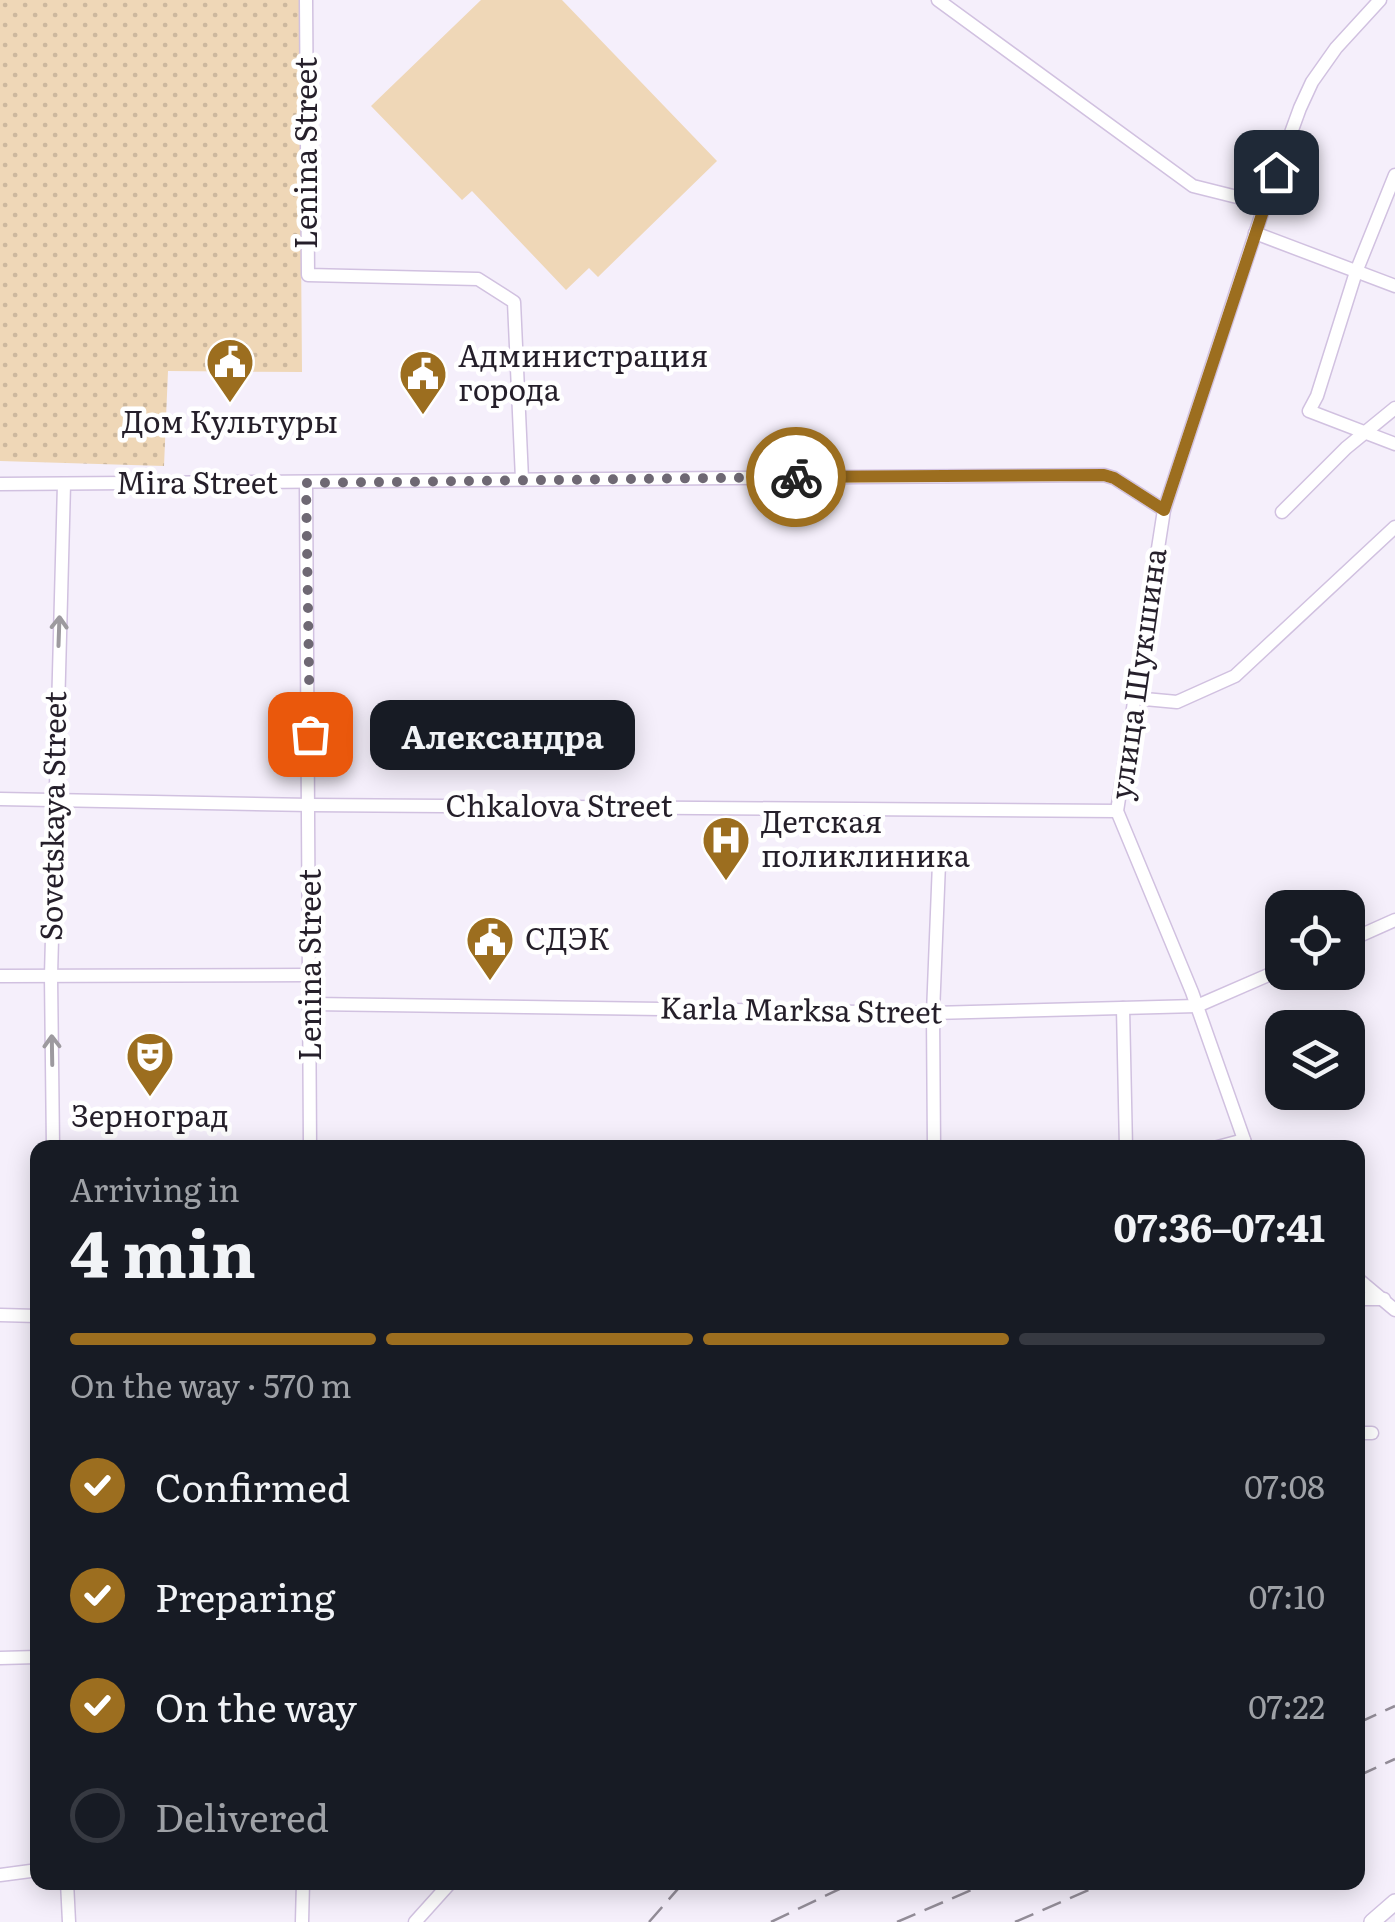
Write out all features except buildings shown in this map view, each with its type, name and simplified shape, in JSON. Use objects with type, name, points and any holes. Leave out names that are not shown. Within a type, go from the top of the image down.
[{"type":"main road","points":[[1372,1922],[1395,1902]]},
{"type":"street","name":"Lenina Street","points":[[306,0],[308,275],[478,278],[514,302],[522,479]]},
{"type":"street","points":[[938,0],[1194,186],[1265,204]]},
{"type":"street","name":"улица Шукшина","points":[[1245,1140],[1197,1006],[1118,810],[1164,510],[1265,204],[1312,82],[1336,48],[1380,0]]},
{"type":"street","points":[[1395,175],[1356,272],[1317,396],[1309,410],[1395,444]]},
{"type":"street","points":[[1255,233],[1395,286]]},
{"type":"street","points":[[1282,512],[1304,487],[1395,408]]},
{"type":"street","name":"Mira Street","points":[[0,484],[1104,475],[1164,510]]},
{"type":"street","name":"Lenina Street","points":[[306,483],[310,1140]]},
{"type":"street","name":"Sovetskaya Street","points":[[53,1140],[50,976],[64,484]]},
{"type":"street","points":[[1134,698],[1177,702],[1235,676],[1395,526]]},
{"type":"street","name":"Chkalova Street","points":[[0,799],[1118,810]]},
{"type":"street","points":[[934,1140],[938,863]]},
{"type":"street","points":[[1365,933],[1395,920]]},
{"type":"street","points":[[0,976],[310,974]]},
{"type":"street","name":"Karla Marksa Street","points":[[312,1004],[933,1013],[1197,1006],[1265,976]]},
{"type":"street","points":[[1123,1008],[1126,1140]]},
{"type":"street","points":[[1365,1285],[1395,1310]]},
{"type":"street","points":[[1365,1299],[1384,1300]]},
{"type":"street","points":[[0,1314],[30,1316]]},
{"type":"street","points":[[0,1658],[30,1658]]},
{"type":"street","points":[[0,1875],[30,1871]]},
{"type":"street","points":[[67,1890],[69,1922]]},
{"type":"street","points":[[302,1922],[303,1890]]},
{"type":"street","points":[[415,1922],[444,1890]]},
{"type":"shaded area","points":[[0,0],[299,0],[302,372],[168,371],[164,466],[0,461]]},
{"type":"shaded area","points":[[481,0],[562,0],[717,161],[598,277],[589,268],[566,290],[472,191],[462,200],[371,106]]},
{"type":"railway","points":[[1365,1720],[1395,1706]]},
{"type":"railway","points":[[1365,1773],[1395,1759]]},
{"type":"railway","points":[[649,1922],[677,1890]]},
{"type":"railway","points":[[771,1922],[837,1890]]},
{"type":"railway","points":[[897,1922],[971,1890]]},
{"type":"railway","points":[[1015,1922],[1089,1890]]},
{"type":"way so far","points":[[310,734],[306,483],[796,477]]},
{"type":"place","name":"Дом Культуры","points":[[230,404]]},
{"type":"place","name":"Администрация города","points":[[423,416]]},
{"type":"place","name":"Александра","points":[[310,734]]},
{"type":"place","name":"Детская поликлиника","points":[[726,882]]},
{"type":"place","name":"СДЭК","points":[[490,982]]},
{"type":"place","name":"Зерноград","points":[[150,1098]]},
{"type":"route","points":[[796,477],[1104,475],[1164,510],[1276,172]]}]
